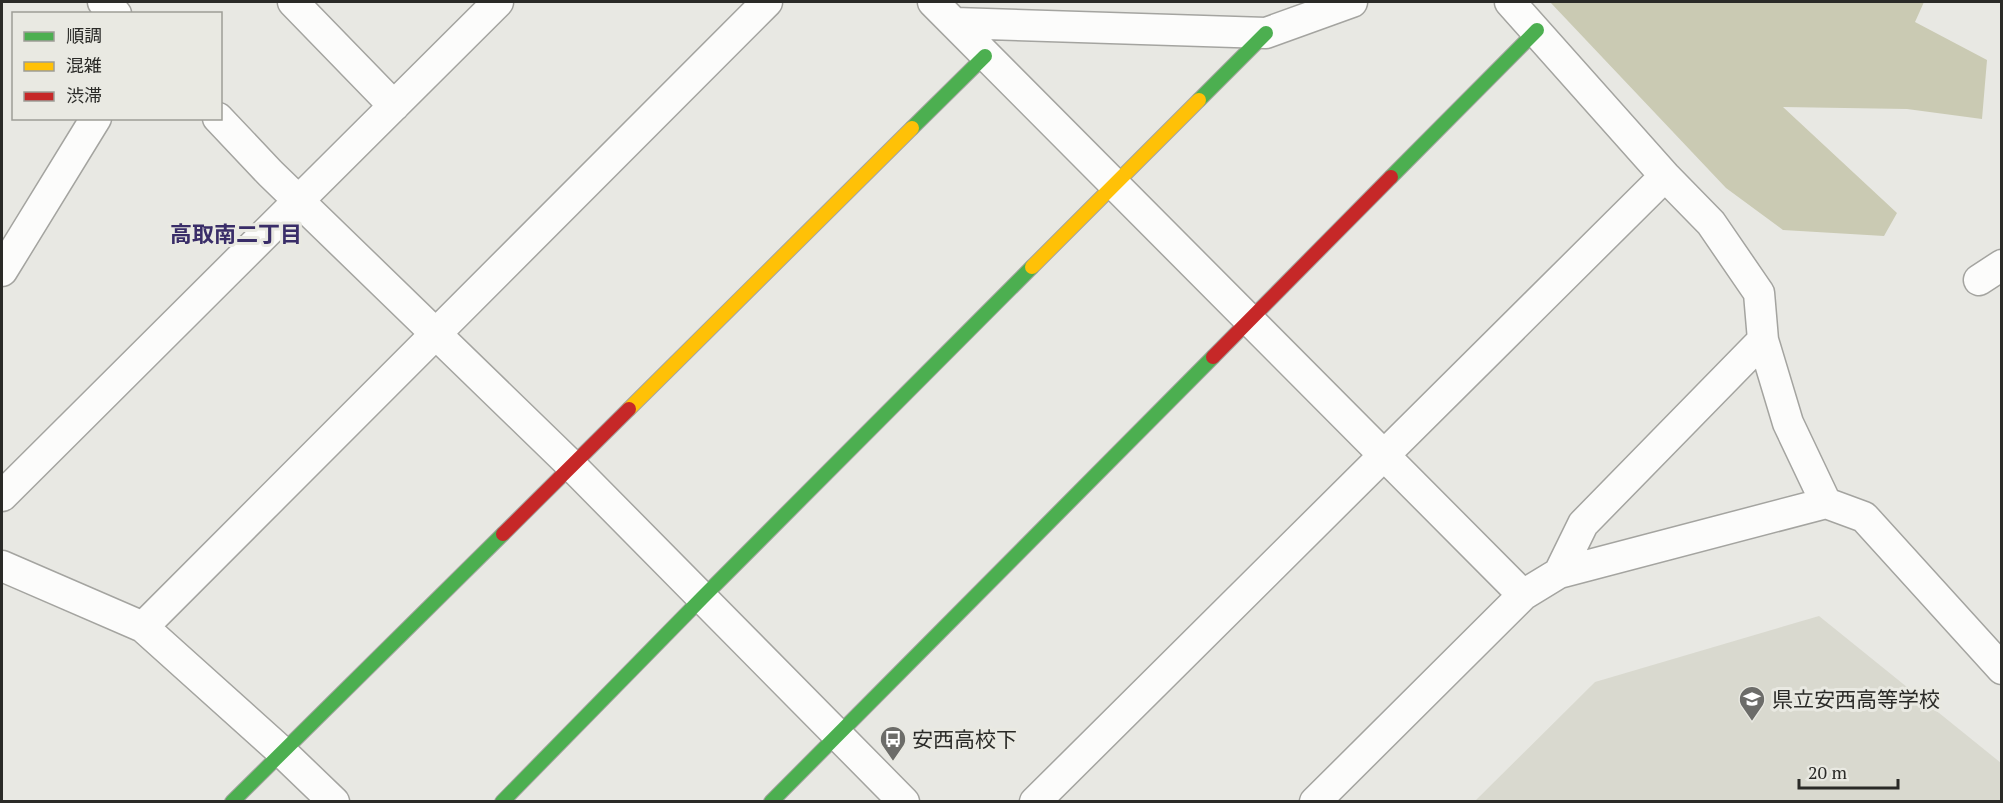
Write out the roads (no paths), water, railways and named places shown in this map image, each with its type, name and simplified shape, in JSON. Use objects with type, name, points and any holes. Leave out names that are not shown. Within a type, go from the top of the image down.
[{"type":"street","points":[[293,2],[394,106]]},
{"type":"street","points":[[2,496],[498,2]]},
{"type":"street","points":[[143,627],[767,2]]},
{"type":"street","points":[[933,2],[1523,595]]},
{"type":"street","points":[[955,23],[1266,33],[1352,2]]},
{"type":"street","points":[[1510,2],[1665,176],[1712,223],[1759,293],[1763,340],[1788,423],[1826,503]]},
{"type":"street","points":[[771,801],[1537,30]]},
{"type":"street","points":[[502,801],[1266,33]]},
{"type":"street","points":[[232,801],[985,56]]},
{"type":"street","points":[[2,271],[95,120]]},
{"type":"street","points":[[220,120],[299,201],[571,465],[837,736],[904,801]]},
{"type":"street","points":[[1035,801],[1665,176]]},
{"type":"street","points":[[1559,573],[1583,524],[1763,340]]},
{"type":"street","points":[[1315,801],[1523,595],[1559,573],[1826,503],[1864,517],[2001,669]]},
{"type":"street","points":[[2,566],[143,627],[334,801]]},
{"type":"place","name":"県立安西高等学校","points":[[1752,722]]},
{"type":"place","name":"安西高校下","points":[[893,762]]},
{"type":"district","name":"高取南二丁目","points":[[236,233]]}]
